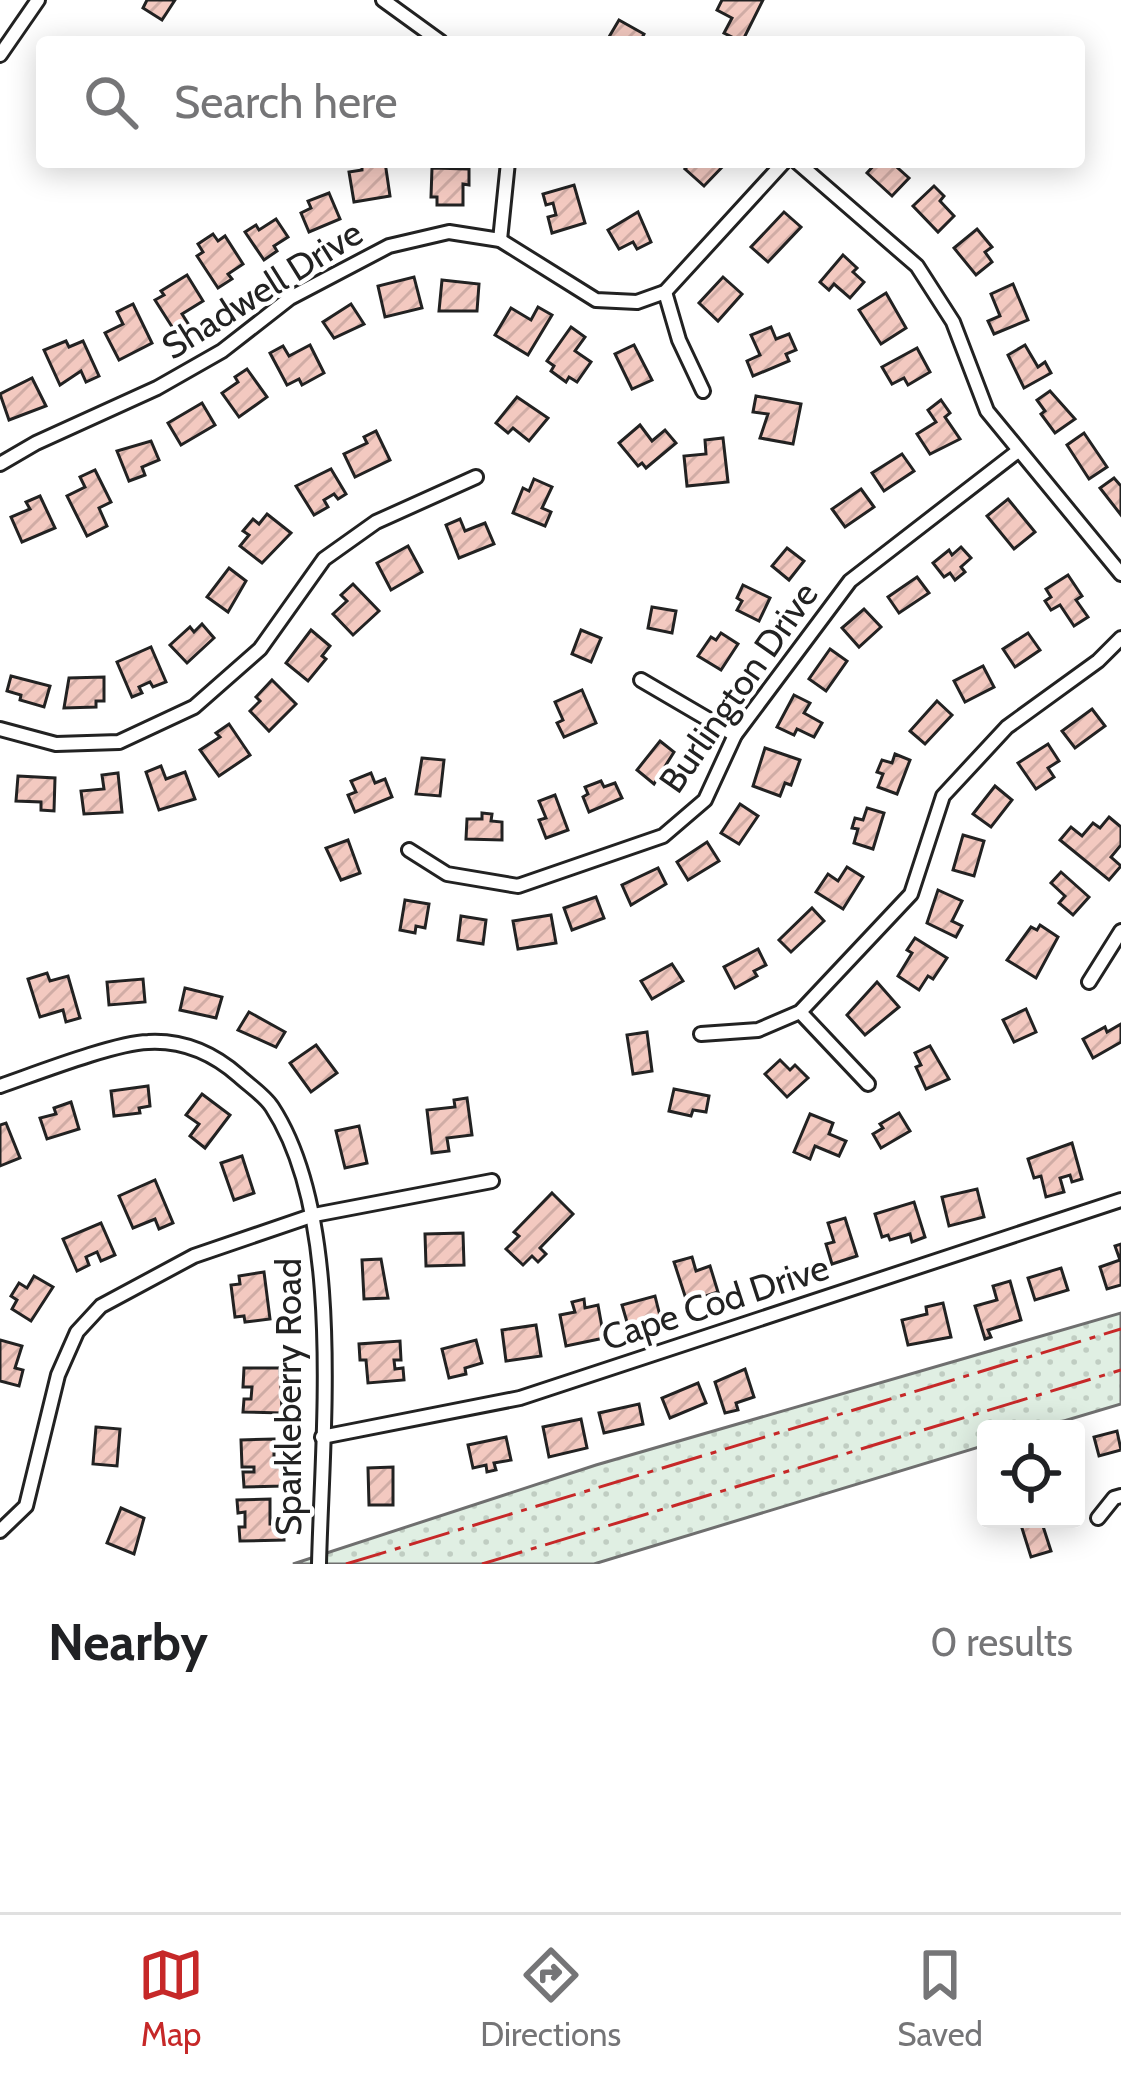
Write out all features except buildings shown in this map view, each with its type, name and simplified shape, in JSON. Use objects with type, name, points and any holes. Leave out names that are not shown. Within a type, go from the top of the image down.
[{"type":"street","points":[[0,55],[38,0]]},
{"type":"street","points":[[383,0],[433,36]]},
{"type":"street","points":[[500,240],[507,168]]},
{"type":"street","points":[[703,391],[679,340],[665,292],[779,168]]},
{"type":"street","points":[[804,168],[917,266],[953,322],[987,411],[1121,574]]},
{"type":"street","name":"Shadwell Drive","points":[[0,464],[157,388],[222,351],[290,298],[389,246],[449,232],[500,240],[596,300],[637,302],[665,292]]},
{"type":"street","name":"Burlington Drive","points":[[409,850],[447,874],[518,886],[663,836],[705,800],[736,736],[850,581],[1018,451]]},
{"type":"street","points":[[0,729],[56,743],[119,742],[194,707],[260,649],[324,559],[376,522],[476,477]]},
{"type":"street","points":[[701,1034],[758,1030],[800,1012],[911,894],[943,796],[1007,728],[1098,661],[1121,638]]},
{"type":"street","points":[[641,680],[736,736]]},
{"type":"street","points":[[1090,982],[1121,931]]},
{"type":"street","points":[[800,1012],[868,1084]]},
{"type":"street","name":"Sparkleberry Road","points":[[0,1086],[145,1041],[180,1044],[218,1058],[272,1106],[314,1215],[324,1347],[319,1564]]},
{"type":"street","points":[[0,1531],[26,1506],[58,1375],[77,1332],[100,1306],[194,1256],[314,1215],[492,1181]]},
{"type":"street","name":"Cape Cod Drive","points":[[322,1437],[520,1398],[1121,1200]]},
{"type":"street","points":[[1098,1518],[1121,1496]]},
{"type":"green space","points":[[1121,1313],[1121,1404],[1067,1420],[977,1420],[977,1448],[594,1564],[293,1564],[596,1465]]},
{"type":"power","points":[[346,1564],[1121,1329]]},
{"type":"power","points":[[482,1564],[1121,1370]]}]
